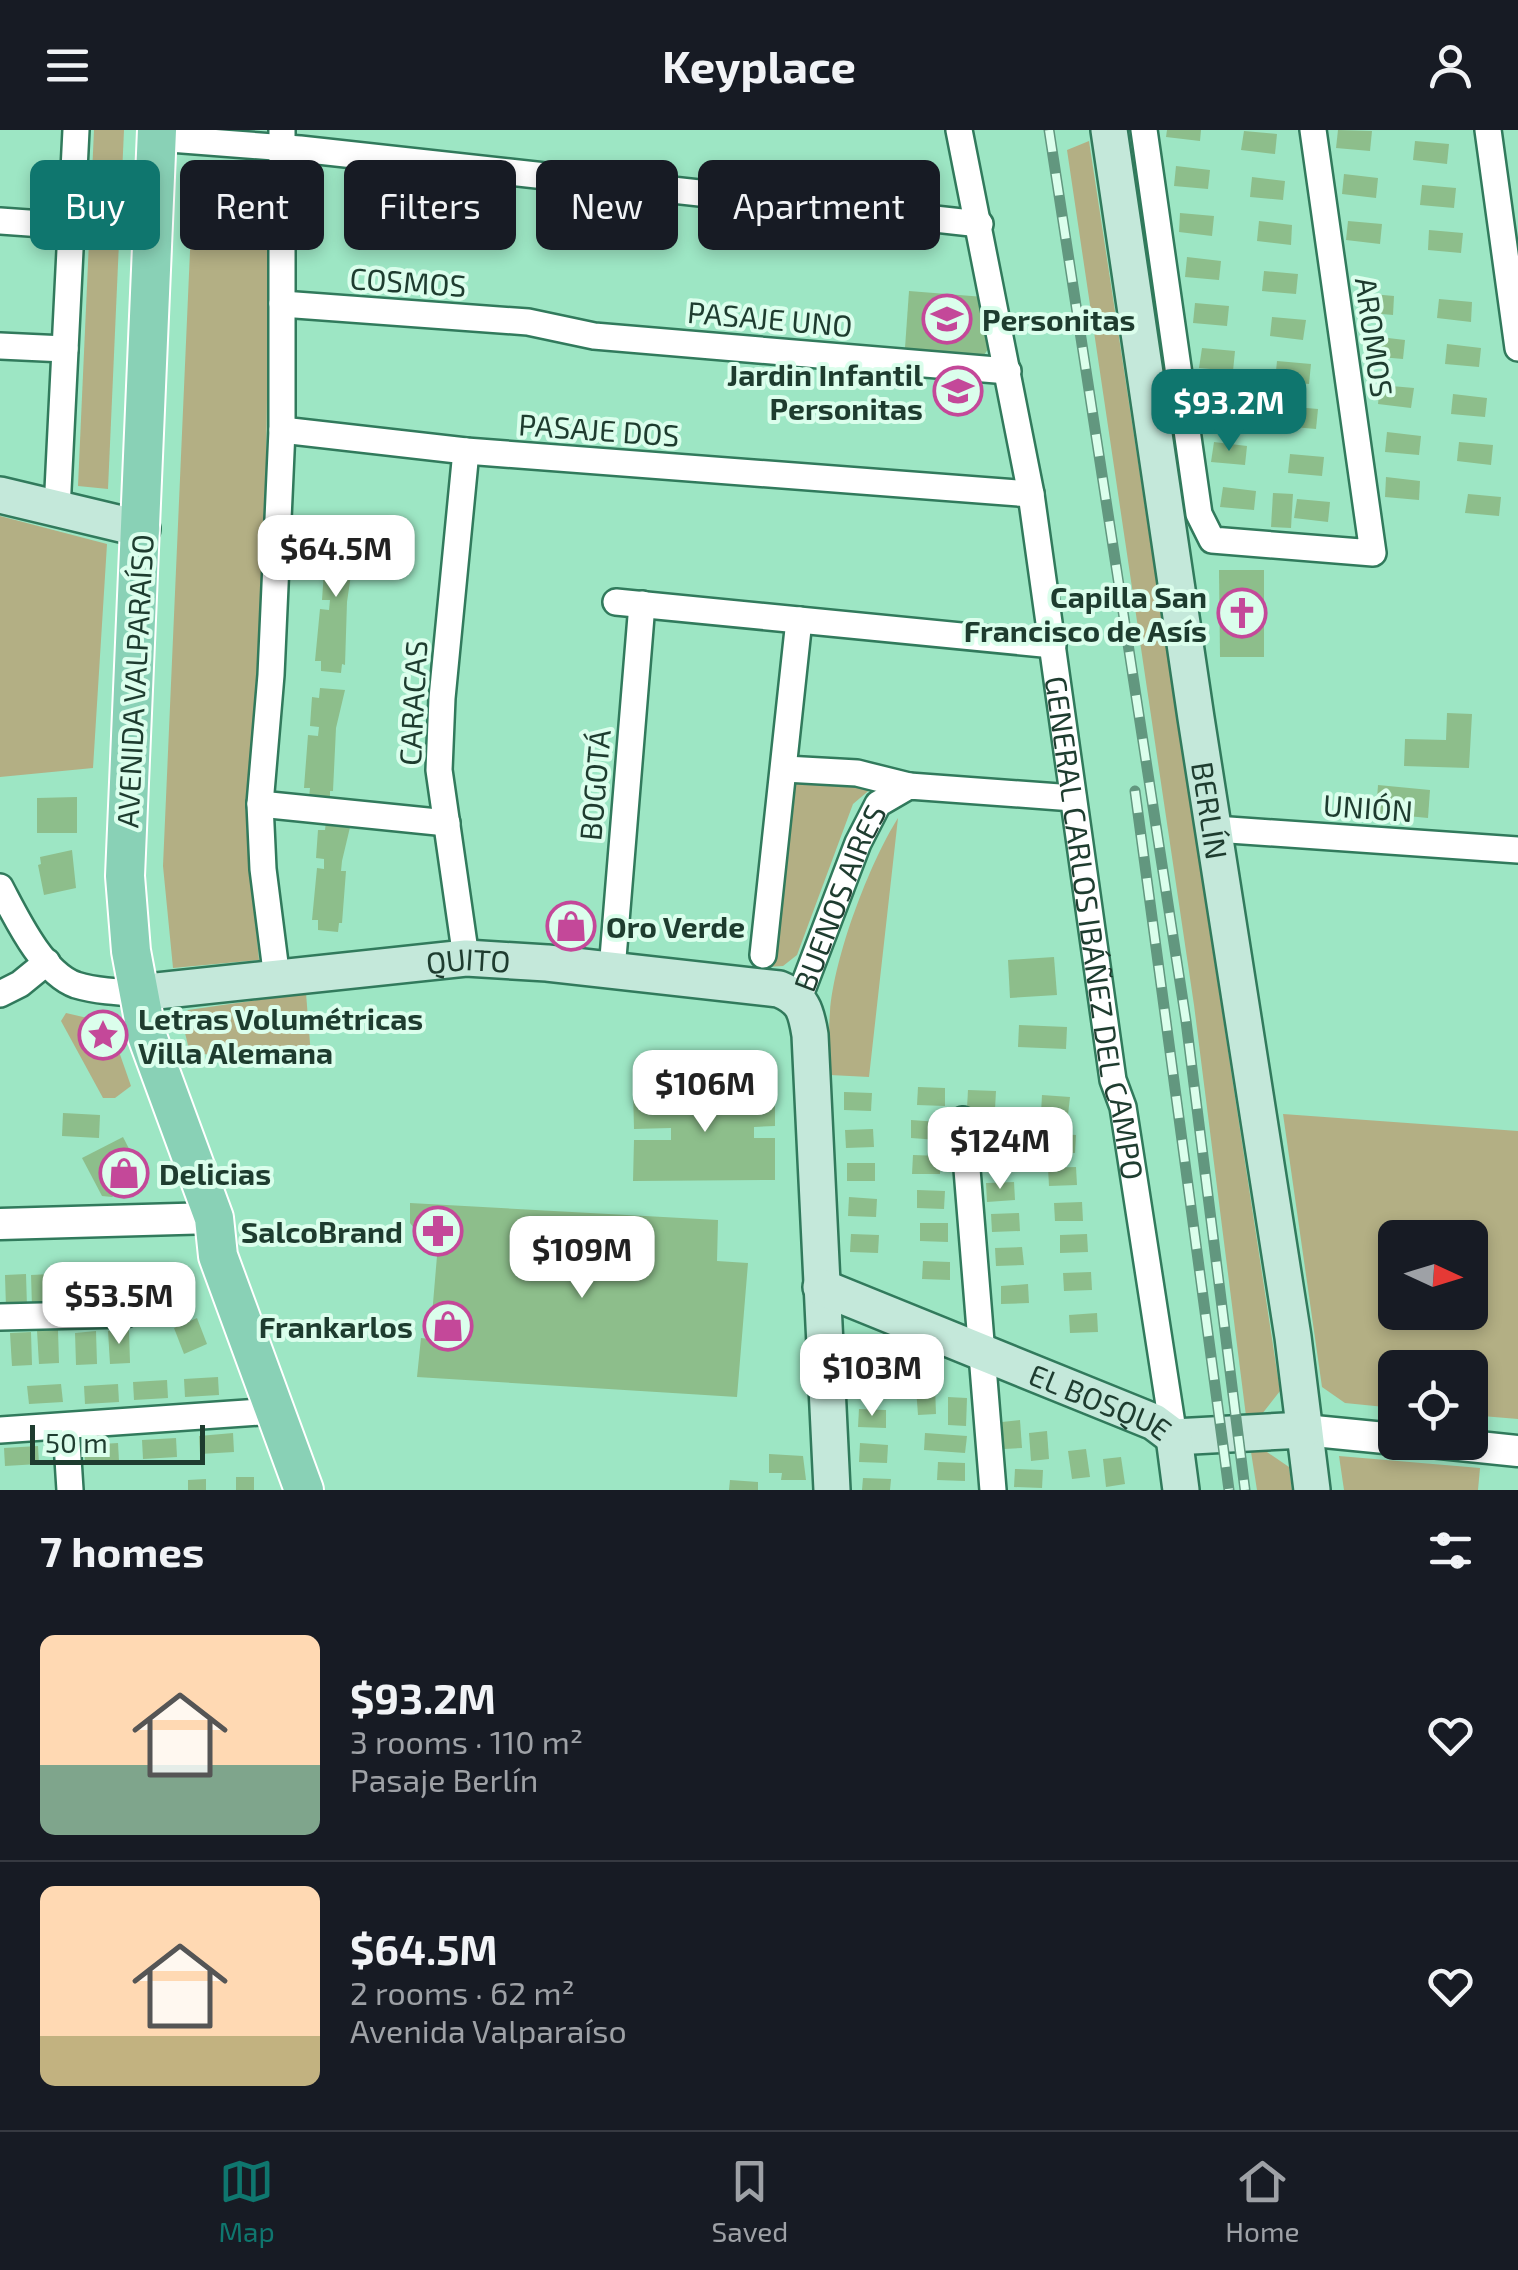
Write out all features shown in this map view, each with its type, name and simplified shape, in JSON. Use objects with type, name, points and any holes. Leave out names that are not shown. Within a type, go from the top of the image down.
[{"type":"main road","name":"BERLÍN","points":[[1109,130],[1293,1337],[1312,1490]]},
{"type":"main road","name":"AVENIDA VALPARAÍSO","points":[[157,134],[125,876],[138,994],[157,1069],[214,1218],[218,1256],[304,1490]]},
{"type":"main road","points":[[0,495],[142,529]]},
{"type":"main road","name":"QUITO","points":[[138,994],[466,958],[779,988],[799,998]]},
{"type":"main road","name":"BUENOS AIRES","points":[[799,998],[810,1035],[832,1490]]},
{"type":"main road","name":"AVENIDA VALPARAÍSO","points":[[214,1218],[235,1242],[328,1490]]},
{"type":"main road","name":"EL BOSQUE","points":[[821,1287],[1154,1422],[1174,1437],[1304,1430]]},
{"type":"main road","name":"GENERAL CARLOS IBÁÑEZ DEL CAMPO","points":[[1174,1437],[1182,1490]]},
{"type":"street","points":[[74,160],[76,130]]},
{"type":"street","name":"GENERAL CARLOS IBÁÑEZ DEL CAMPO","points":[[959,130],[1031,494],[1113,1080],[1123,1107],[1174,1437]]},
{"type":"street","name":"AROMOS","points":[[1144,130],[1198,514],[1212,540],[1373,553],[1312,130]]},
{"type":"street","points":[[1488,130],[1518,348]]},
{"type":"street","points":[[157,134],[282,139],[980,224]]},
{"type":"street","points":[[277,979],[263,869],[260,804],[271,675],[282,430],[282,139]]},
{"type":"street","points":[[0,221],[30,223]]},
{"type":"street","points":[[57,510],[70,250]]},
{"type":"street","name":"COSMOS","points":[[282,304],[528,322]]},
{"type":"street","name":"PASAJE UNO","points":[[528,322],[594,336],[1008,371]]},
{"type":"street","points":[[0,346],[65,349]]},
{"type":"street","name":"PASAJE DOS","points":[[282,430],[466,452],[1031,494]]},
{"type":"street","name":"CARACAS","points":[[466,452],[442,698],[439,770],[466,958]]},
{"type":"street","points":[[616,602],[1053,645]]},
{"type":"street","name":"BOGOTÁ","points":[[612,970],[642,604]]},
{"type":"street","points":[[763,954],[800,620]]},
{"type":"street","points":[[785,769],[857,773],[909,786]]},
{"type":"street","name":"BUENOS AIRES","points":[[799,998],[858,843],[878,804],[909,786],[1073,798]]},
{"type":"street","points":[[260,804],[447,823]]},
{"type":"street","name":"UNIÓN","points":[[1214,829],[1518,850]]},
{"type":"street","points":[[0,887],[46,962],[72,984],[138,994]]},
{"type":"street","points":[[0,994],[20,984],[46,962]]},
{"type":"street","points":[[963,1120],[994,1490]]},
{"type":"street","points":[[0,1224],[214,1218]]},
{"type":"street","points":[[0,1318],[126,1314]]},
{"type":"street","points":[[0,1430],[274,1410]]},
{"type":"street","points":[[66,1427],[70,1490]]},
{"type":"street","name":"EL BOSQUE","points":[[1304,1430],[1378,1437]]},
{"type":"street","points":[[1488,1448],[1518,1451]]},
{"type":"shaded area","points":[[94,130],[124,130],[123,160],[93,160]]},
{"type":"shaded area","points":[[1089,141],[1280,1391],[1262,1414],[1246,1416],[1194,1005],[1067,150]]},
{"type":"shaded area","points":[[89,250],[119,250],[108,489],[78,486]]},
{"type":"shaded area","points":[[190,250],[269,250],[265,557],[246,823],[259,960],[173,968],[163,866]]},
{"type":"shaded area","points":[[0,516],[107,544],[93,768],[0,777]]},
{"type":"shaded area","points":[[796,776],[873,787],[853,804],[797,955],[783,966],[767,967],[787,781]]},
{"type":"shaded area","points":[[898,818],[869,1077],[830,1075],[829,1020],[838,965],[865,885]]},
{"type":"shaded area","points":[[306,993],[311,1056],[190,1054],[182,1020],[188,1010]]},
{"type":"shaded area","points":[[66,1013],[109,1023],[131,1086],[115,1098],[103,1098],[61,1021]]},
{"type":"shaded area","points":[[1283,1114],[1518,1131],[1518,1419],[1488,1416],[1488,1350],[1378,1350],[1378,1406],[1345,1403],[1322,1387]]},
{"type":"shaded area","points":[[1264,1450],[1289,1467],[1292,1490],[1257,1490],[1251,1452]]},
{"type":"shaded area","points":[[1339,1456],[1480,1468],[1478,1490],[1344,1490]]},
{"type":"building","points":[[1167,130],[1201,130],[1200,141],[1166,137]]},
{"type":"building","points":[[1338,130],[1372,131],[1370,151],[1336,148]]},
{"type":"building","points":[[1244,131],[1277,134],[1275,154],[1241,150]]},
{"type":"building","points":[[1415,141],[1449,144],[1447,164],[1413,160]]},
{"type":"building","points":[[1176,166],[1210,170],[1208,189],[1174,186]]},
{"type":"building","points":[[1344,174],[1378,178],[1376,198],[1342,194]]},
{"type":"building","points":[[1252,177],[1285,181],[1283,200],[1250,197]]},
{"type":"building","points":[[1422,185],[1456,188],[1454,208],[1420,205]]},
{"type":"building","points":[[1180,213],[1214,216],[1212,236],[1179,232]]},
{"type":"building","points":[[1259,221],[1292,225],[1291,245],[1257,241]]},
{"type":"building","points":[[1348,221],[1382,224],[1380,244],[1346,240]]},
{"type":"building","points":[[1429,230],[1463,233],[1461,253],[1428,250]]},
{"type":"building","points":[[1187,257],[1221,261],[1219,280],[1185,277]]},
{"type":"building","points":[[1264,271],[1298,274],[1296,294],[1262,291]]},
{"type":"building","name":"Personitas","points":[[909,291],[984,297],[993,342],[984,355],[905,348]]},
{"type":"building","points":[[1361,293],[1394,296],[1393,315],[1359,312]]},
{"type":"building","points":[[1439,299],[1472,302],[1471,322],[1437,318]]},
{"type":"building","points":[[1195,303],[1229,306],[1227,326],[1193,323]]},
{"type":"building","points":[[1272,317],[1306,320],[1303,340],[1270,336]]},
{"type":"building","points":[[1371,336],[1405,340],[1403,359],[1369,356]]},
{"type":"building","points":[[1447,344],[1481,348],[1479,367],[1445,364]]},
{"type":"building","points":[[1202,348],[1235,351],[1233,371],[1199,368]]},
{"type":"building","points":[[1277,361],[1311,364],[1309,384],[1275,381]]},
{"type":"building","points":[[1380,385],[1414,388],[1411,408],[1378,404]]},
{"type":"building","points":[[1453,394],[1487,398],[1485,417],[1451,414]]},
{"type":"building","points":[[1208,395],[1242,399],[1240,418],[1206,415]]},
{"type":"building","points":[[1284,406],[1318,409],[1316,429],[1282,426]]},
{"type":"building","points":[[1387,432],[1421,436],[1419,455],[1385,452]]},
{"type":"building","points":[[1214,442],[1247,446],[1245,465],[1211,462]]},
{"type":"building","points":[[1459,442],[1493,445],[1491,465],[1457,461]]},
{"type":"building","points":[[1290,454],[1324,457],[1322,476],[1288,473]]},
{"type":"building","points":[[1386,477],[1420,481],[1419,500],[1385,497]]},
{"type":"building","points":[[1223,487],[1256,491],[1254,510],[1220,507]]},
{"type":"building","points":[[1273,493],[1293,494],[1291,528],[1271,527]]},
{"type":"building","points":[[1468,494],[1501,497],[1499,516],[1465,513]]},
{"type":"building","points":[[1297,499],[1330,502],[1328,522],[1294,518]]},
{"type":"building","points":[[335,526],[355,528],[356,540],[347,602],[345,665],[342,664],[341,673],[321,671],[321,661],[315,661],[320,609],[329,610],[330,600],[322,600],[324,571],[331,571],[332,563],[325,563],[328,534],[334,535]]},
{"type":"building","name":"Capilla San Francisco de Asís","points":[[1219,570],[1264,570],[1264,657],[1220,657]]},
{"type":"building","points":[[320,688],[345,690],[336,728],[330,800],[309,798],[310,788],[304,788],[308,735],[318,736],[319,727],[310,726],[312,697],[319,698]]},
{"type":"building","points":[[1447,713],[1472,714],[1469,768],[1404,766],[1405,739],[1446,740]]},
{"type":"building","points":[[1378,785],[1430,790],[1428,818],[1376,813]]},
{"type":"building","points":[[77,797],[77,833],[37,833],[37,798]]},
{"type":"building","points":[[326,821],[351,823],[342,861],[341,871],[346,871],[338,932],[318,930],[318,920],[312,920],[317,868],[324,869],[324,859],[316,858],[318,830],[325,830]]},
{"type":"building","points":[[72,850],[76,888],[44,895],[40,857]]},
{"type":"building","points":[[1054,957],[1057,995],[1010,998],[1008,960]]},
{"type":"building","points":[[1019,1025],[1067,1027],[1066,1049],[1018,1047]]},
{"type":"building","points":[[918,1087],[945,1088],[945,1106],[917,1105]]},
{"type":"building","points":[[633,1089],[775,1089],[775,1126],[754,1127],[754,1138],[775,1138],[775,1180],[633,1181],[634,1140],[671,1140],[671,1128],[634,1129]]},
{"type":"building","points":[[968,1090],[996,1091],[995,1109],[967,1108]]},
{"type":"building","points":[[844,1092],[872,1093],[871,1111],[844,1110]]},
{"type":"building","points":[[1042,1095],[1070,1097],[1068,1115],[1041,1113]]},
{"type":"building","points":[[63,1113],[100,1115],[99,1138],[62,1136]]},
{"type":"building","points":[[1003,1116],[1004,1135],[976,1136],[975,1118]]},
{"type":"building","points":[[911,1120],[939,1122],[938,1140],[911,1138]]},
{"type":"building","points":[[873,1129],[874,1147],[846,1148],[845,1130]]},
{"type":"building","points":[[1048,1133],[1076,1135],[1075,1153],[1047,1152]]},
{"type":"building","points":[[123,1137],[145,1180],[112,1197],[102,1196],[82,1158]]},
{"type":"building","points":[[1010,1151],[1011,1169],[983,1170],[983,1152]]},
{"type":"building","points":[[913,1155],[941,1156],[940,1174],[912,1174]]},
{"type":"building","points":[[847,1163],[875,1163],[875,1181],[847,1181]]},
{"type":"building","points":[[1076,1167],[1077,1185],[1049,1186],[1048,1168]]},
{"type":"building","points":[[1014,1182],[1015,1200],[987,1202],[986,1183]]},
{"type":"building","points":[[917,1190],[945,1191],[944,1209],[917,1208]]},
{"type":"building","points":[[849,1197],[877,1199],[876,1217],[848,1216]]},
{"type":"building","points":[[1082,1202],[1083,1221],[1055,1221],[1054,1203]]},
{"type":"building","points":[[410,1203],[718,1220],[717,1261],[748,1263],[737,1397],[417,1377],[421,1338],[430,1339],[437,1256],[410,1223]]},
{"type":"building","points":[[1019,1213],[1020,1231],[992,1232],[991,1214]]},
{"type":"building","points":[[920,1223],[948,1223],[948,1242],[920,1241]]},
{"type":"building","points":[[851,1234],[879,1235],[878,1253],[850,1252]]},
{"type":"building","points":[[1087,1234],[1088,1252],[1060,1253],[1060,1235]]},
{"type":"building","points":[[1022,1247],[1024,1265],[996,1266],[995,1248]]},
{"type":"building","points":[[923,1261],[950,1262],[950,1280],[922,1279]]},
{"type":"building","points":[[90,1272],[92,1305],[71,1306],[69,1273]]},
{"type":"building","points":[[1091,1272],[1092,1290],[1064,1291],[1063,1273]]},
{"type":"building","points":[[125,1273],[126,1306],[105,1307],[104,1274]]},
{"type":"building","points":[[26,1274],[27,1307],[6,1308],[5,1275]]},
{"type":"building","points":[[51,1274],[53,1307],[32,1307],[31,1275]]},
{"type":"building","points":[[1028,1284],[1029,1303],[1001,1304],[1001,1286]]},
{"type":"building","points":[[1097,1313],[1098,1332],[1070,1333],[1069,1315]]},
{"type":"building","points":[[197,1318],[207,1344],[184,1354],[174,1328]]},
{"type":"building","points":[[58,1330],[59,1363],[39,1364],[37,1331]]},
{"type":"building","points":[[129,1330],[130,1363],[110,1364],[108,1331]]},
{"type":"building","points":[[96,1331],[97,1364],[76,1365],[75,1333]]},
{"type":"building","points":[[31,1332],[32,1365],[12,1366],[10,1333]]},
{"type":"building","points":[[858,1371],[886,1372],[885,1390],[857,1389]]},
{"type":"building","points":[[218,1377],[219,1395],[185,1397],[184,1379]]},
{"type":"building","points":[[167,1380],[168,1398],[134,1400],[133,1382]]},
{"type":"building","points":[[61,1384],[63,1402],[29,1404],[27,1386]]},
{"type":"building","points":[[118,1384],[119,1402],[85,1404],[84,1386]]},
{"type":"building","points":[[935,1386],[936,1414],[918,1415],[916,1388]]},
{"type":"building","points":[[948,1397],[967,1398],[966,1426],[948,1425]]},
{"type":"building","points":[[859,1409],[886,1410],[886,1428],[858,1427]]},
{"type":"building","points":[[1020,1420],[1022,1448],[1004,1449],[1002,1422]]},
{"type":"building","points":[[1047,1431],[1049,1459],[1031,1461],[1029,1433]]},
{"type":"building","points":[[233,1433],[234,1452],[200,1454],[199,1436]]},
{"type":"building","points":[[925,1433],[967,1436],[965,1453],[924,1450]]},
{"type":"building","points":[[176,1438],[177,1457],[143,1459],[142,1440]]},
{"type":"building","points":[[118,1443],[119,1461],[85,1464],[84,1445]]},
{"type":"building","points":[[860,1443],[888,1445],[887,1463],[859,1462]]},
{"type":"building","points":[[38,1446],[39,1464],[5,1466],[4,1448]]},
{"type":"building","points":[[1086,1449],[1090,1477],[1072,1479],[1068,1451]]},
{"type":"building","points":[[769,1454],[803,1456],[806,1480],[781,1480],[782,1473],[769,1473]]},
{"type":"building","points":[[1121,1457],[1125,1484],[1106,1487],[1103,1459]]},
{"type":"building","points":[[938,1462],[965,1463],[965,1481],[937,1480]]},
{"type":"building","points":[[1015,1469],[1043,1470],[1042,1488],[1014,1487]]},
{"type":"building","points":[[236,1477],[254,1477],[254,1490],[236,1490]]},
{"type":"building","points":[[863,1478],[891,1479],[890,1490],[862,1490]]},
{"type":"building","points":[[206,1479],[206,1490],[188,1490],[188,1480]]},
{"type":"building","points":[[730,1480],[758,1482],[758,1490],[729,1490]]},
{"type":"railway","points":[[1049,130],[1186,1021],[1245,1490]]},
{"type":"railway","points":[[1135,791],[1229,1490]]},
{"type":"place","name":"Personitas","points":[[947,319]]},
{"type":"place","name":"Jardin Infantil Personitas","points":[[958,391]]},
{"type":"place","name":"Capilla San Francisco de Asís","points":[[1242,613]]},
{"type":"place","name":"Oro Verde","points":[[571,926]]},
{"type":"place","name":"Letras Volumétricas Villa Alemana","points":[[103,1035]]},
{"type":"place","name":"Delicias","points":[[124,1173]]},
{"type":"place","name":"SalcoBrand","points":[[438,1231]]},
{"type":"place","name":"Frankarlos","points":[[448,1326]]}]
